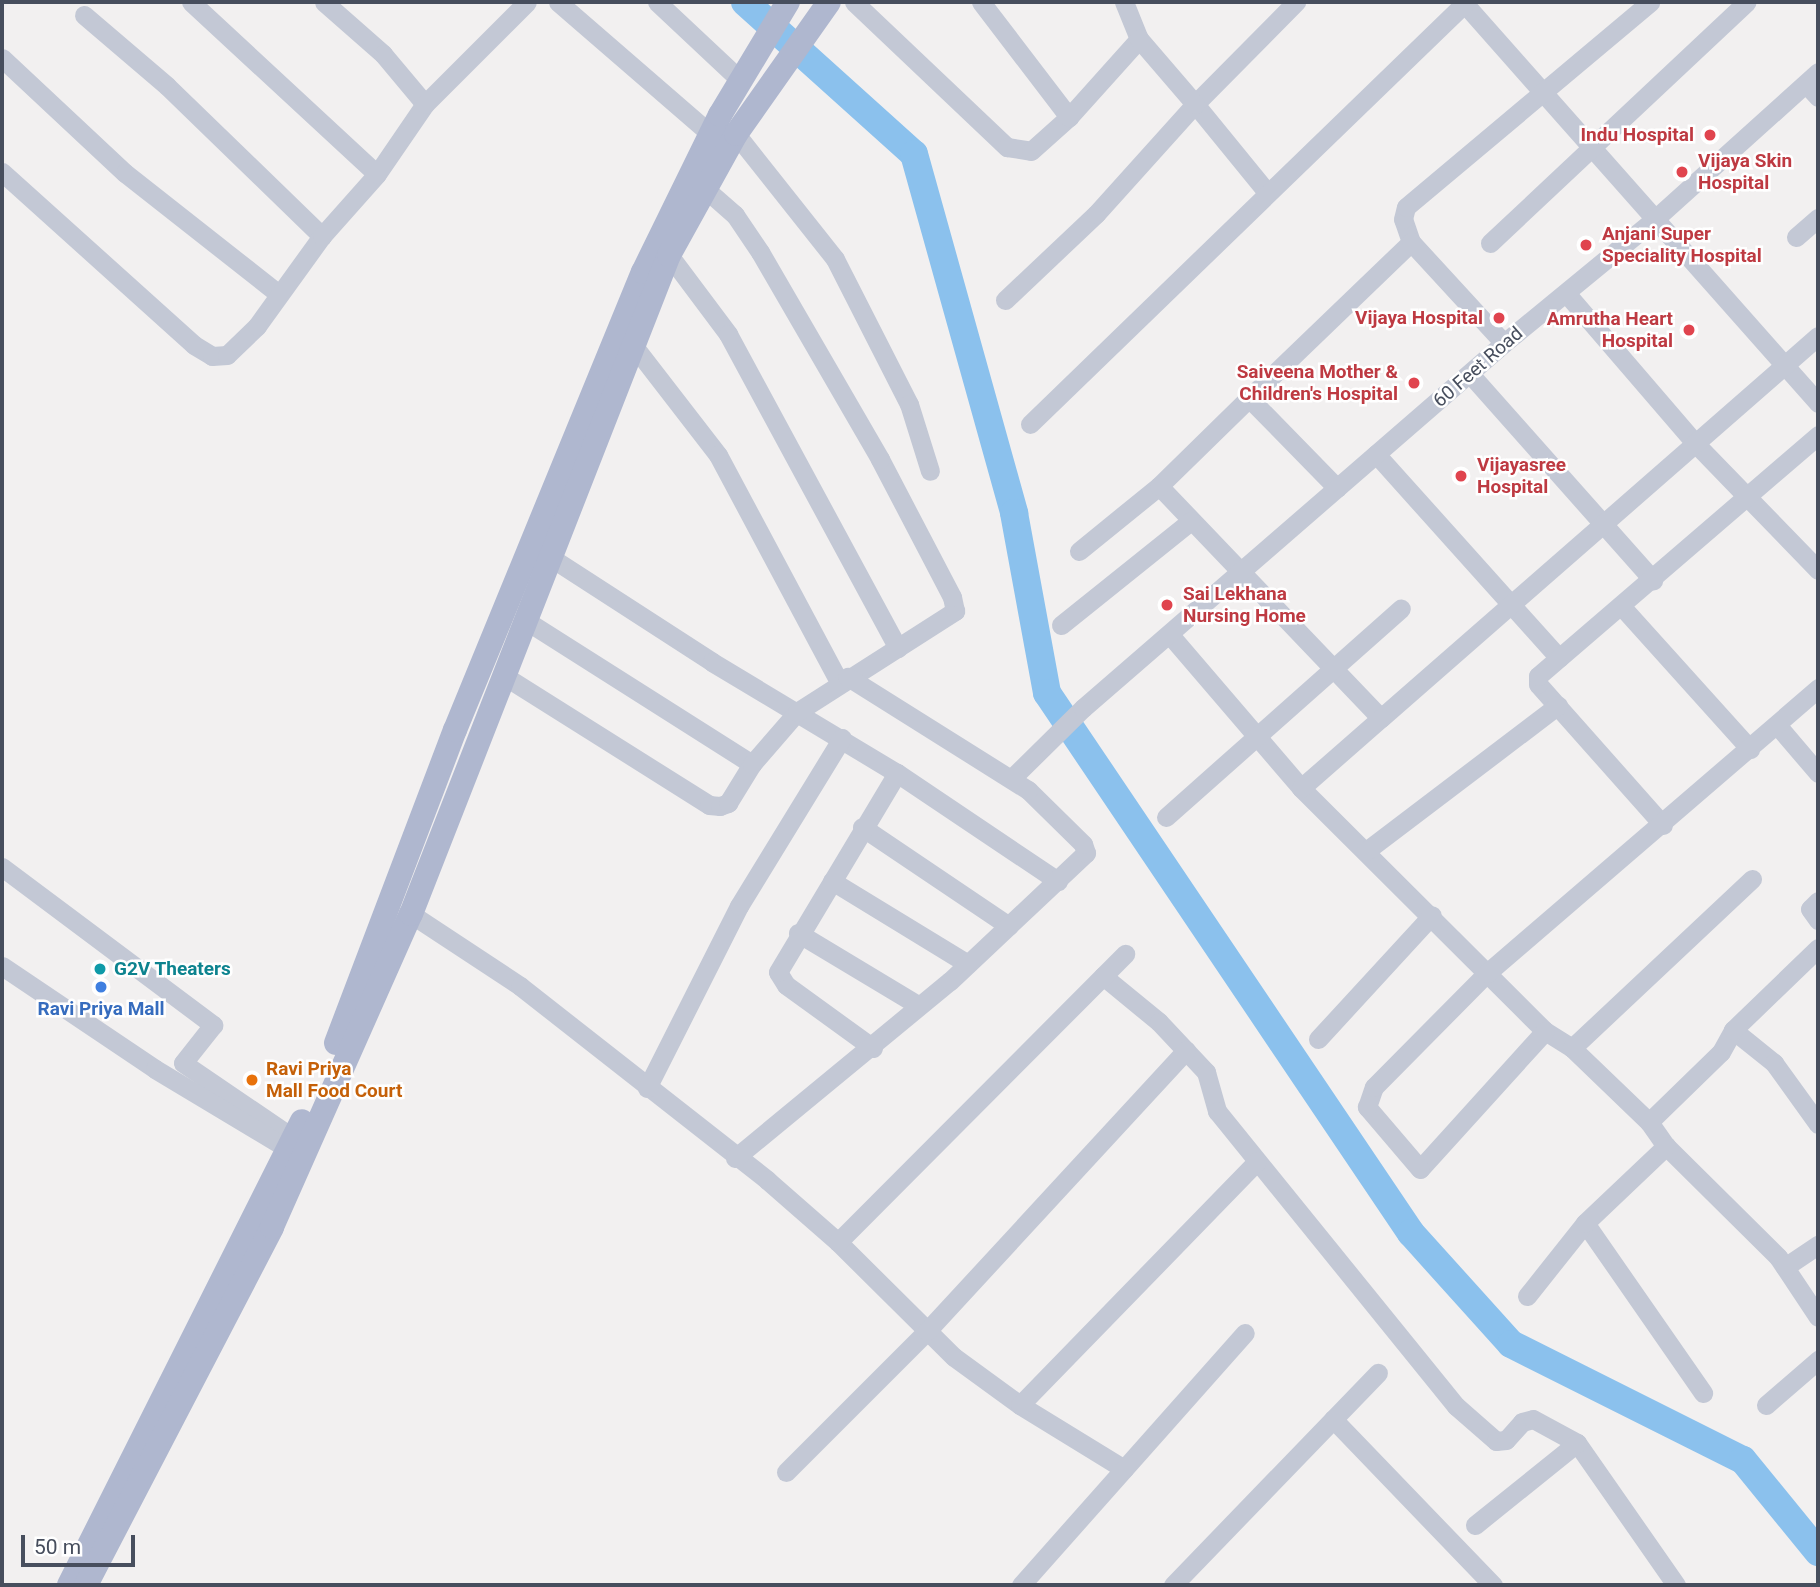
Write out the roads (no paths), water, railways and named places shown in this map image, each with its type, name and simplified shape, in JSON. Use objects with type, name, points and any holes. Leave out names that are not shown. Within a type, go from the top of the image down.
[{"type":"main road","points":[[69,1585],[291,1143],[345,1021],[455,730],[612,347],[724,139],[754,107],[829,2]]},
{"type":"main road","points":[[86,1585],[272,1227],[411,914],[669,255],[724,139],[737,85],[784,8]]},
{"type":"street","points":[[191,2],[377,174]]},
{"type":"street","points":[[324,2],[383,54],[425,104]]},
{"type":"street","points":[[2,172],[194,345],[212,356],[236,349],[322,236],[377,174],[425,104],[527,2]]},
{"type":"street","points":[[558,2],[724,139],[835,259],[909,404],[930,471]]},
{"type":"street","points":[[657,2],[737,85]]},
{"type":"street","points":[[854,2],[1007,147],[1031,151],[1069,117],[1139,38]]},
{"type":"street","points":[[981,2],[1069,117]]},
{"type":"street","points":[[1125,2],[1139,38],[1266,191]]},
{"type":"street","points":[[1005,300],[1096,214],[1195,104],[1296,2]]},
{"type":"street","points":[[1030,424],[1153,307],[1266,191],[1465,2],[1818,403]]},
{"type":"street","points":[[1504,343],[1411,242],[1403,219],[1406,207],[1650,2]]},
{"type":"street","points":[[1490,243],[1747,2]]},
{"type":"street","points":[[84,15],[167,86],[322,236]]},
{"type":"street","points":[[6,71],[125,173],[279,294]]},
{"type":"street","name":"60 Feet Road","points":[[1012,778],[1040,747],[1083,708],[1504,343],[1814,84]]},
{"type":"street","points":[[506,677],[709,805],[728,803],[752,764],[797,712],[844,680],[953,615],[952,597],[880,459],[760,252],[735,215],[703,187]]},
{"type":"street","points":[[1079,551],[1159,486],[1411,242]]},
{"type":"street","points":[[669,255],[728,334],[898,648]]},
{"type":"street","points":[[1566,293],[1695,443],[1748,497],[1815,558]]},
{"type":"street","points":[[1301,788],[1510,601],[1818,336]]},
{"type":"street","points":[[633,345],[718,455],[844,680],[1012,778],[1086,848],[1082,861],[873,1048],[735,1158]]},
{"type":"street","points":[[1470,374],[1653,580]]},
{"type":"street","points":[[1250,398],[1337,488]]},
{"type":"street","points":[[1663,825],[1538,684],[1538,676],[1623,608],[1818,435]]},
{"type":"street","points":[[1376,454],[1559,658]]},
{"type":"street","points":[[1159,486],[1381,718]]},
{"type":"street","points":[[1061,625],[1191,521]]},
{"type":"street","points":[[550,557],[897,773],[1058,881]]},
{"type":"street","points":[[1167,817],[1257,741],[1333,667],[1401,608]]},
{"type":"street","points":[[1623,608],[1750,749]]},
{"type":"street","points":[[525,620],[752,764]]},
{"type":"street","points":[[1170,635],[1257,741],[1301,788],[1432,915],[1545,1031],[1572,1048],[1649,1122],[1666,1146],[1785,1267],[1818,1317]]},
{"type":"street","points":[[1545,1031],[1420,1169],[1367,1107],[1374,1087],[1487,973],[1663,825],[1818,688]]},
{"type":"street","points":[[1366,851],[1558,705]]},
{"type":"street","points":[[1777,725],[1818,773]]},
{"type":"street","points":[[647,1088],[739,906],[842,738]]},
{"type":"street","points":[[873,1048],[779,978],[780,965],[897,773]]},
{"type":"street","points":[[862,827],[1009,926]]},
{"type":"street","points":[[2,867],[213,1025],[171,1079]]},
{"type":"street","points":[[1572,1048],[1752,878]]},
{"type":"street","points":[[832,881],[968,964]]},
{"type":"street","points":[[1818,901],[1810,909],[1818,920]]},
{"type":"street","points":[[411,914],[520,986],[735,1158],[838,1242],[927,1331],[1020,1405],[1124,1469]]},
{"type":"street","points":[[1318,1039],[1432,915]]},
{"type":"street","points":[[798,933],[918,1005]]},
{"type":"street","points":[[1649,1122],[1721,1052],[1733,1030],[1818,948]]},
{"type":"street","points":[[838,1242],[1125,954]]},
{"type":"street","points":[[2,966],[171,1079],[291,1143]]},
{"type":"street","points":[[1103,976],[1186,1050],[1206,1072],[1217,1111],[1402,1343],[1490,1437],[1506,1440],[1522,1422],[1533,1419],[1577,1443],[1676,1585]]},
{"type":"street","points":[[1733,1030],[1774,1063],[1818,1124]]},
{"type":"street","points":[[786,1472],[927,1331],[1186,1050]]},
{"type":"street","points":[[183,1063],[291,1143]]},
{"type":"street","points":[[1527,1296],[1585,1223],[1666,1146]]},
{"type":"street","points":[[1020,1405],[1256,1161]]},
{"type":"street","points":[[1585,1223],[1703,1393]]},
{"type":"street","points":[[1785,1267],[1818,1245]]},
{"type":"street","points":[[1021,1585],[1245,1333]]},
{"type":"street","points":[[1766,1405],[1818,1360]]},
{"type":"street","points":[[1173,1585],[1378,1373]]},
{"type":"street","points":[[1334,1419],[1493,1585]]},
{"type":"street","points":[[1475,1525],[1577,1443]]},
{"type":"waterway","points":[[745,2],[914,154],[1014,513],[1047,693],[1411,1233],[1511,1344],[1743,1460],[1818,1552]]},
{"type":"place","name":"Indu Hospital","points":[[1710,135]]},
{"type":"place","name":"Vijaya Skin Hospital","points":[[1682,172]]},
{"type":"place","name":"Anjani Super Speciality Hospital","points":[[1586,245]]},
{"type":"place","name":"Vijaya Hospital","points":[[1499,318]]},
{"type":"place","name":"Amrutha Heart Hospital","points":[[1689,330]]},
{"type":"place","name":"Saiveena Mother & Children's Hospital","points":[[1414,383]]},
{"type":"place","name":"Vijayasree Hospital","points":[[1461,476]]},
{"type":"place","name":"Sai Lekhana Nursing Home","points":[[1167,605]]},
{"type":"place","name":"G2V Theaters","points":[[100,969]]},
{"type":"place","name":"Ravi Priya Mall","points":[[101,987]]},
{"type":"place","name":"Ravi Priya Mall Food Court","points":[[252,1080]]}]
